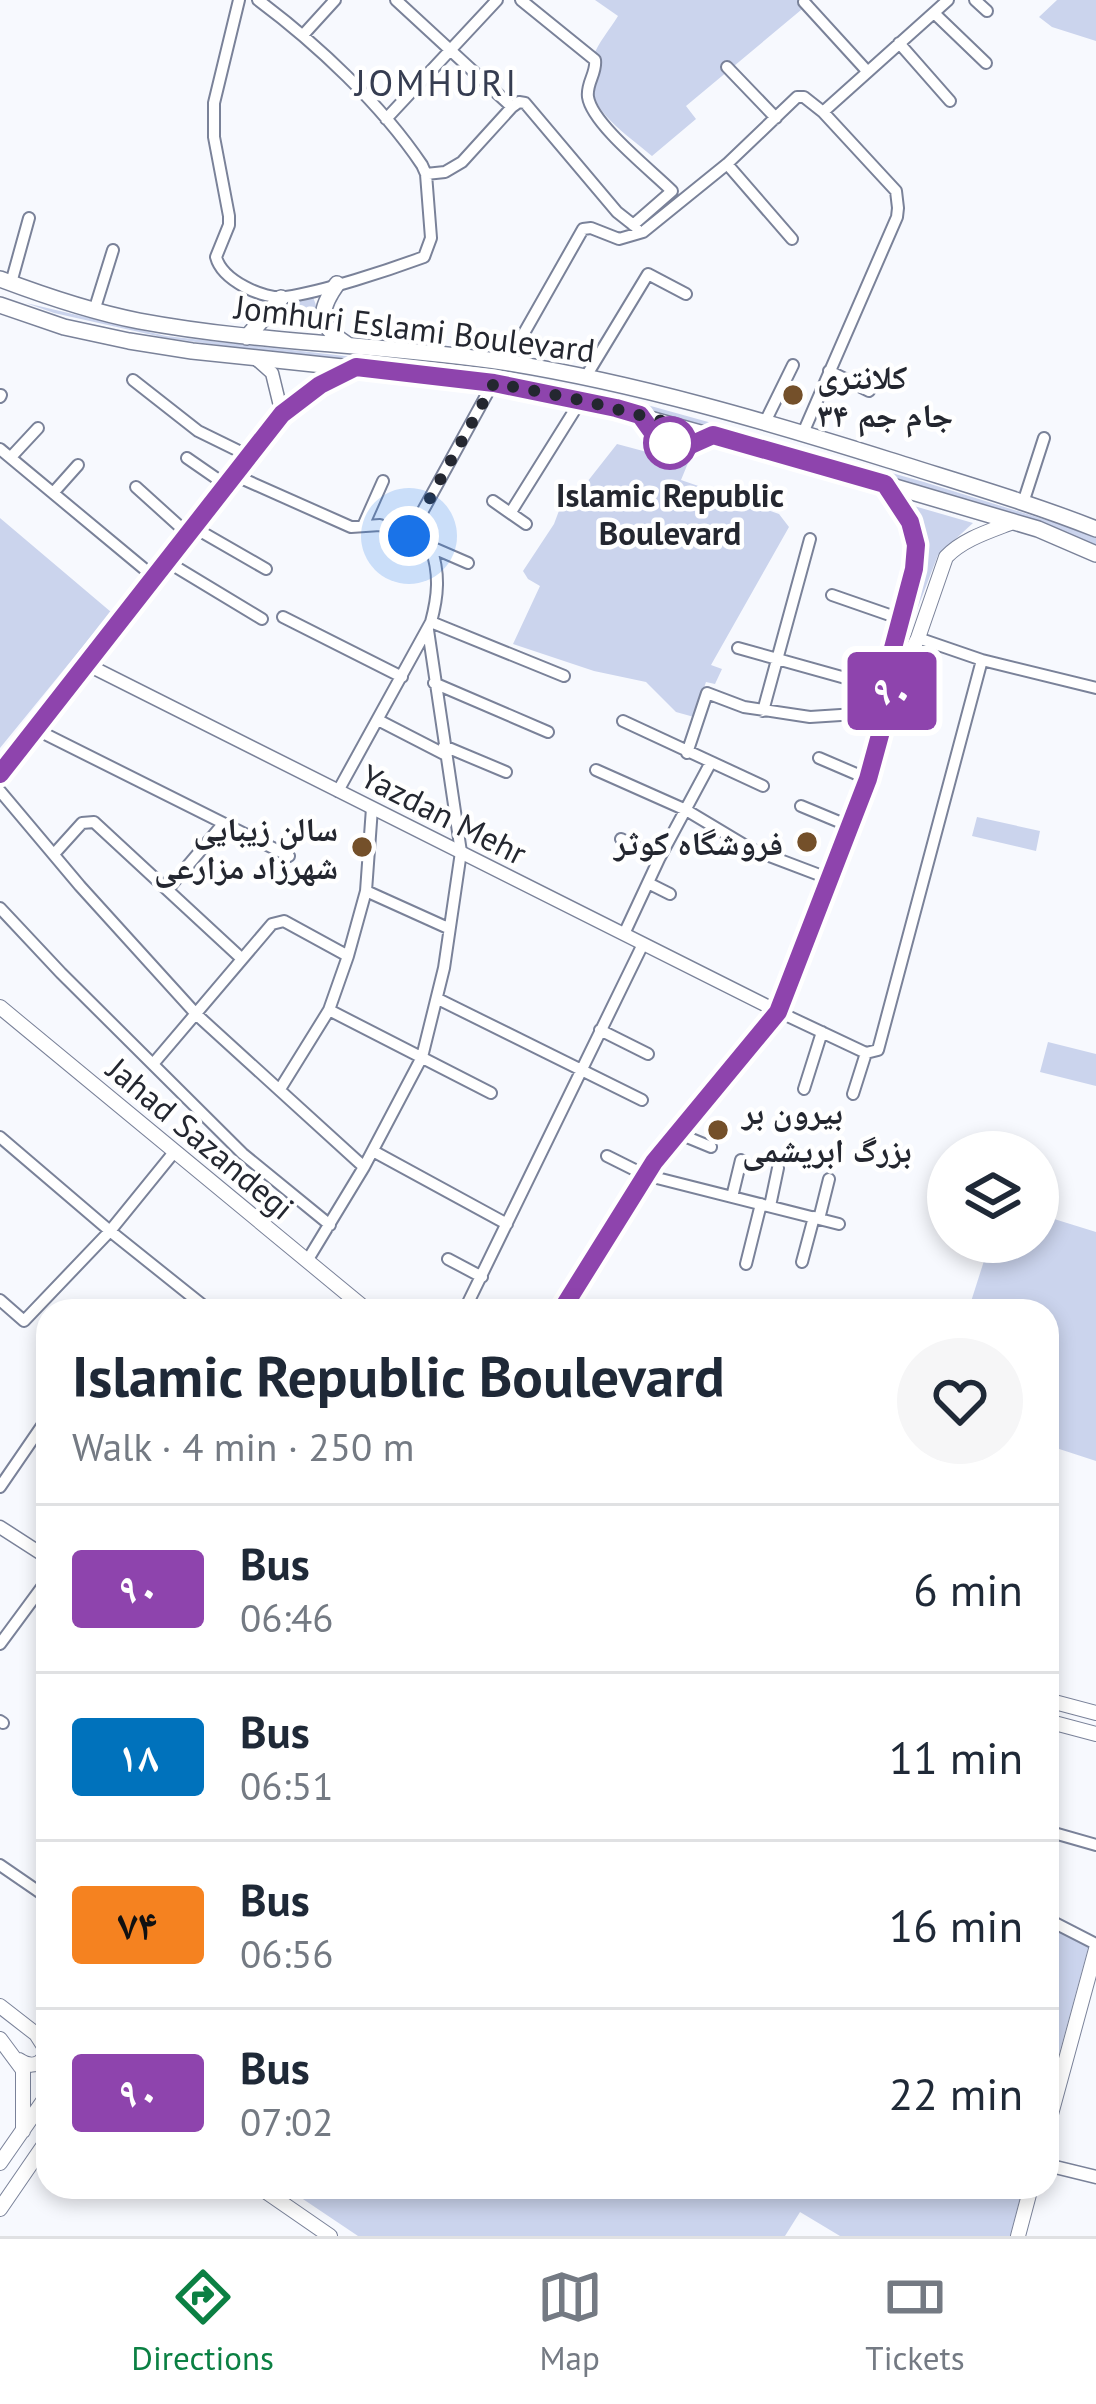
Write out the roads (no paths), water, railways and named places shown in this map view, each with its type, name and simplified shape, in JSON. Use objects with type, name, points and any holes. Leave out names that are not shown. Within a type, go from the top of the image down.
[{"type":"main road","points":[[2,305],[6,281]]},
{"type":"main road","name":"Jomhuri Eslami Boulevard","points":[[6,281],[138,321],[507,363],[585,377],[765,422],[1096,529]]},
{"type":"main road","points":[[337,284],[325,301],[325,324],[332,335],[350,346]]},
{"type":"main road","points":[[247,337],[281,298]]},
{"type":"main road","name":"Jomhuri Eslami Boulevard","points":[[2,305],[64,327],[192,351],[494,383],[581,400],[1013,522],[1096,554]]},
{"type":"main road","points":[[885,484],[910,522],[916,545],[889,663],[892,691]]},
{"type":"main road","points":[[568,1299],[645,1175],[778,1012],[868,779],[892,691],[918,638],[948,553],[1013,522]]},
{"type":"main road","name":"Jahad Sazandegi","points":[[0,1007],[354,1299]]},
{"type":"main road","points":[[1059,1703],[1096,1713]]},
{"type":"main road","points":[[1059,1724],[1096,1734]]},
{"type":"main road","points":[[1059,2084],[1096,1946]]},
{"type":"main road","points":[[0,2006],[36,2030]]},
{"type":"main road","points":[[0,2039],[23,2070],[22,2131]]},
{"type":"main road","points":[[15,2057],[27,2065],[36,2063]]},
{"type":"main road","points":[[0,2163],[36,2111]]},
{"type":"main road","points":[[0,2209],[36,2156]]},
{"type":"main road","points":[[277,2199],[330,2236]]},
{"type":"main road","points":[[1018,2236],[1028,2199]]},
{"type":"street","points":[[238,0],[214,103],[214,136],[229,216],[218,246],[217,263],[222,271],[246,287],[281,298],[422,259],[431,238],[426,174],[386,119],[304,34],[258,0]]},
{"type":"street","points":[[304,34],[335,0]]},
{"type":"street","points":[[396,0],[512,107]]},
{"type":"street","points":[[386,119],[497,0]]},
{"type":"street","points":[[521,0],[595,60],[590,104],[620,143],[673,191],[638,228]]},
{"type":"street","points":[[823,112],[948,0]]},
{"type":"street","points":[[975,0],[987,10]]},
{"type":"street","points":[[804,2],[867,71]]},
{"type":"street","points":[[934,13],[986,63]]},
{"type":"street","points":[[898,43],[950,101]]},
{"type":"street","points":[[728,67],[776,118]]},
{"type":"street","points":[[507,363],[583,229],[619,239],[638,228],[727,164],[800,96],[823,112],[896,191],[898,208],[803,434]]},
{"type":"street","points":[[426,174],[445,172],[462,162],[512,107],[525,103],[616,212],[638,228]]},
{"type":"street","points":[[727,164],[791,238]]},
{"type":"street","points":[[6,281],[29,218]]},
{"type":"street","points":[[94,310],[113,250]]},
{"type":"street","points":[[585,377],[648,274],[686,293]]},
{"type":"street","points":[[254,358],[272,373],[282,414]]},
{"type":"street","points":[[765,422],[793,365]]},
{"type":"street","points":[[0,774],[282,414],[320,385],[356,367]]},
{"type":"street","points":[[829,371],[869,392]]},
{"type":"street","points":[[133,380],[198,431],[249,456]]},
{"type":"street","points":[[409,536],[494,383]]},
{"type":"street","points":[[511,512],[581,400]]},
{"type":"street","points":[[38,428],[5,453],[154,578]]},
{"type":"street","points":[[1023,502],[1045,438]]},
{"type":"street","points":[[188,458],[230,480],[357,526],[380,525],[468,562]]},
{"type":"street","points":[[53,493],[78,465]]},
{"type":"street","points":[[357,526],[383,481]]},
{"type":"street","points":[[136,487],[190,530],[266,569]]},
{"type":"street","points":[[493,501],[526,524]]},
{"type":"street","points":[[763,711],[810,539]]},
{"type":"street","points":[[338,791],[430,626],[438,598],[431,548]]},
{"type":"street","points":[[166,561],[262,619]]},
{"type":"street","points":[[832,596],[901,619]]},
{"type":"street","points":[[283,617],[402,677]]},
{"type":"street","points":[[430,626],[564,676]]},
{"type":"street","points":[[308,1261],[422,1057],[438,999],[461,853],[434,683],[430,626]]},
{"type":"street","points":[[918,638],[982,660],[1096,688]]},
{"type":"street","points":[[738,648],[892,691]]},
{"type":"street","points":[[778,1012],[869,1053],[878,1050],[982,660]]},
{"type":"street","name":"Yazdan Mehr","points":[[86,664],[778,1012]]},
{"type":"street","points":[[434,683],[548,732]]},
{"type":"street","points":[[687,753],[707,693],[763,711],[810,716],[886,712]]},
{"type":"street","points":[[378,720],[506,772]]},
{"type":"street","points":[[623,722],[764,786]]},
{"type":"street","points":[[35,729],[289,856]]},
{"type":"street","points":[[819,758],[868,779]]},
{"type":"street","points":[[624,934],[710,764]]},
{"type":"street","points":[[596,770],[686,810],[751,849],[830,879]]},
{"type":"street","points":[[0,790],[197,1015],[364,1167]]},
{"type":"street","points":[[801,806],[849,826]]},
{"type":"street","points":[[280,1089],[329,1010],[348,956],[367,891],[372,808]]},
{"type":"street","points":[[54,854],[82,823],[94,822],[241,958]]},
{"type":"street","points":[[168,889],[223,824]]},
{"type":"street","points":[[622,839],[659,859]]},
{"type":"street","points":[[648,883],[670,894]]},
{"type":"street","points":[[367,891],[448,928]]},
{"type":"street","points":[[0,908],[243,1154],[330,1225]]},
{"type":"street","points":[[153,1064],[277,921],[348,956]]},
{"type":"street","points":[[470,1299],[643,944]]},
{"type":"street","points":[[438,999],[642,1100]]},
{"type":"street","points":[[329,1010],[491,1094]]},
{"type":"street","points":[[600,1030],[648,1054]]},
{"type":"street","points":[[804,1089],[822,1032]]},
{"type":"street","points":[[853,1094],[869,1053]]},
{"type":"street","points":[[677,1132],[711,1147]]},
{"type":"street","points":[[0,1137],[195,1299]]},
{"type":"street","points":[[45,1299],[176,1151]]},
{"type":"street","points":[[373,1151],[508,1223]]},
{"type":"street","points":[[607,1156],[645,1175],[839,1223]]},
{"type":"street","points":[[732,1197],[741,1160]]},
{"type":"street","points":[[746,1264],[778,1168]]},
{"type":"street","points":[[802,1262],[830,1179]]},
{"type":"street","points":[[448,1259],[482,1277]]},
{"type":"street","points":[[0,1300],[24,1321],[36,1308]]},
{"type":"street","points":[[0,1487],[36,1434]]},
{"type":"street","points":[[0,1527],[36,1550]]},
{"type":"street","points":[[2,1639],[36,1595]]},
{"type":"street","points":[[1059,1835],[1096,1845]]},
{"type":"street","points":[[0,1864],[36,1890]]},
{"type":"street","points":[[1059,1926],[1096,1946]]},
{"type":"street","points":[[1059,2168],[1096,2177]]},
{"type":"place","name":"کلانتری ۳۴ جام جم","points":[[793,395]]},
{"type":"place","name":"Islamic Republic Boulevard","points":[[670,443]]},
{"type":"place","name":"فروشگاه کوثر","points":[[807,842]]},
{"type":"place","name":"سالن زیبایی شهرزاد مزارعی","points":[[362,847]]},
{"type":"place","name":"بیرون بر بزرگ ابریشمی","points":[[718,1130]]},
{"type":"district","name":"JOMHURI","points":[[437,82]]}]
